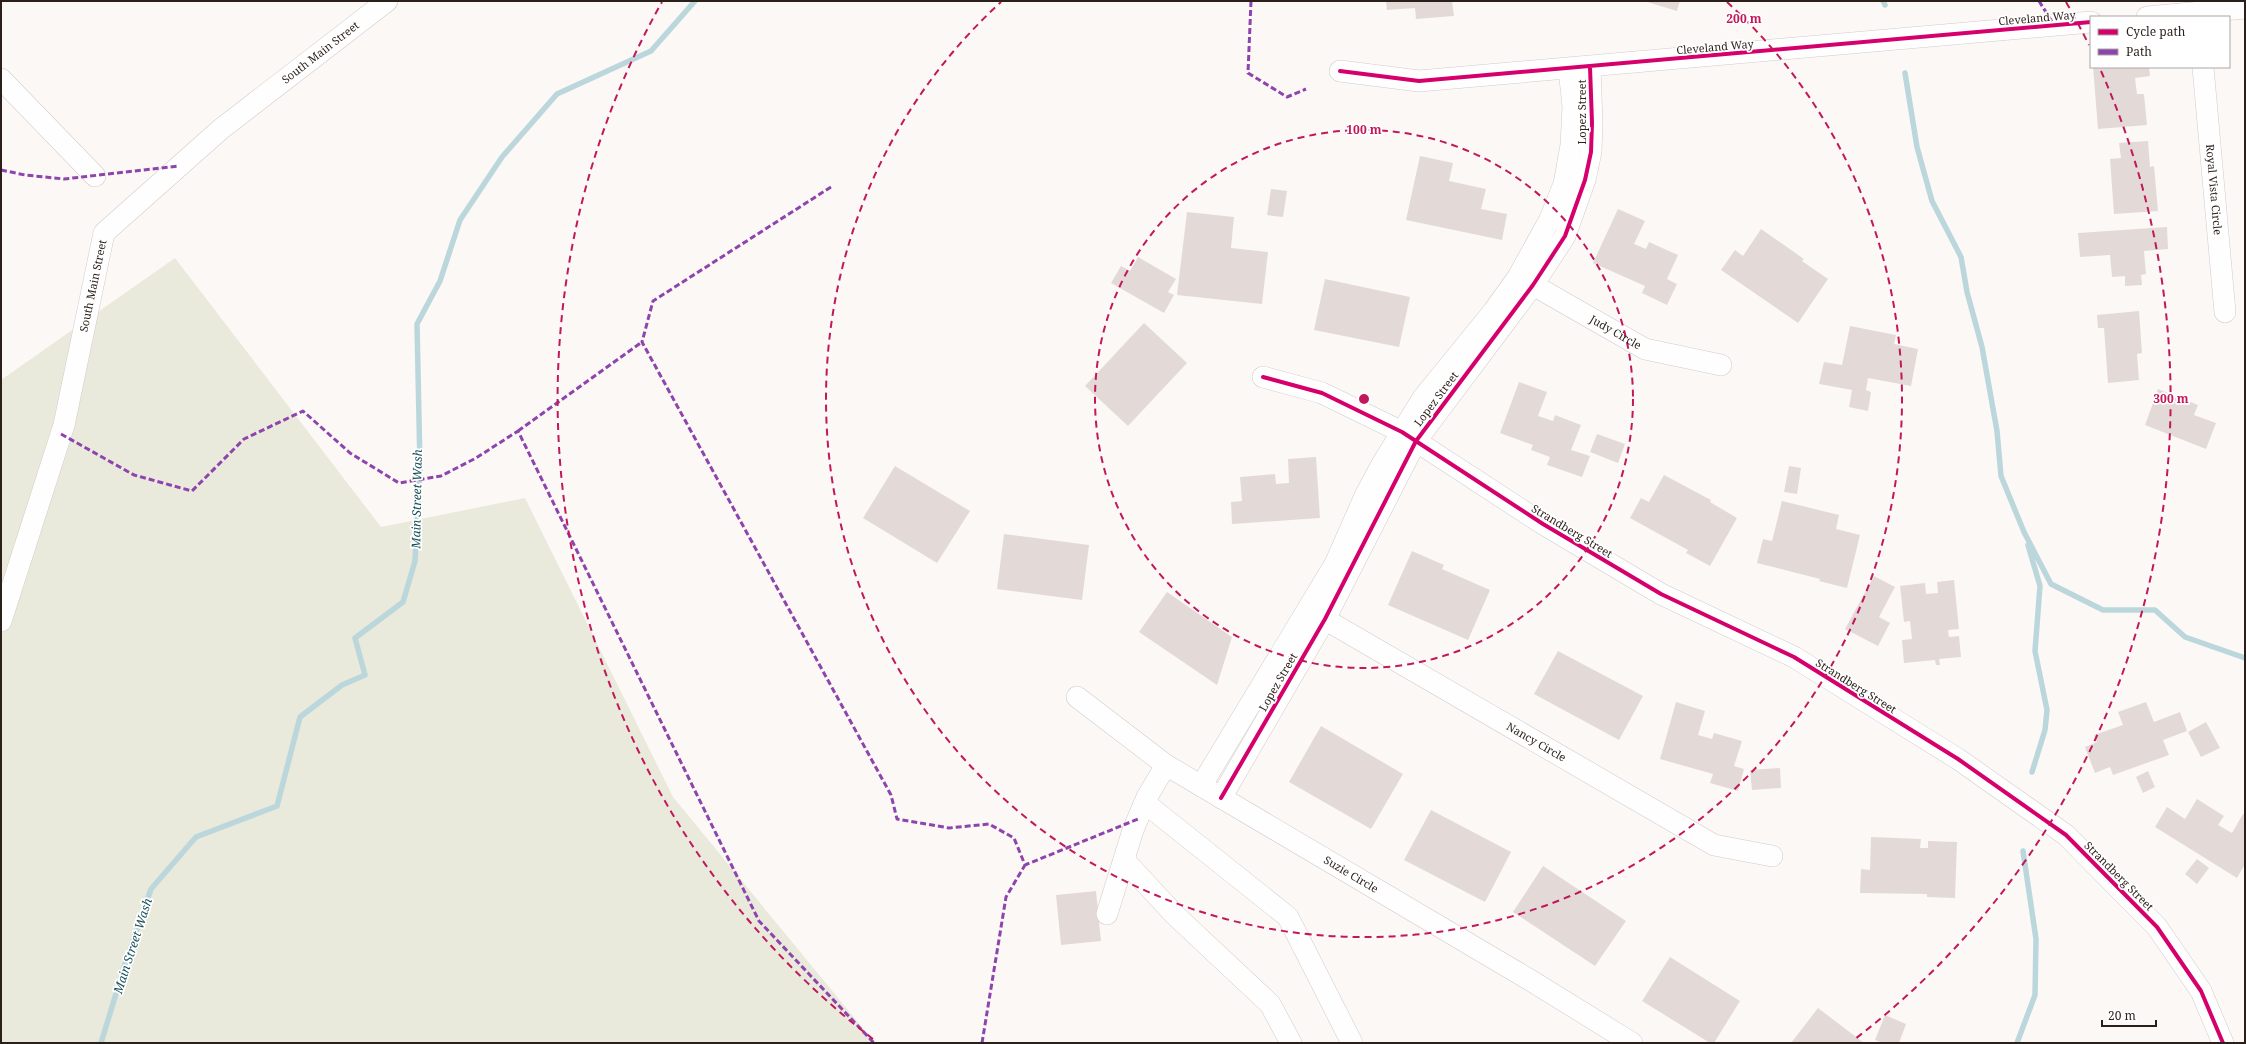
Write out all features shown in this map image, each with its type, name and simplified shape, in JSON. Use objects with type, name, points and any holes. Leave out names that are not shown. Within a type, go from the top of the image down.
[{"type":"street","name":"South Main Street","points":[[1,621],[64,425],[104,233],[221,129],[387,1]]},
{"type":"street","points":[[2173,16],[2198,15],[2245,8]]},
{"type":"street","name":"Cleveland Way","points":[[1340,71],[1419,81],[2090,22]]},
{"type":"street","name":"Lopez Street","points":[[1221,798],[1317,615],[1335,564],[1365,496],[1409,437],[1423,398],[1493,312],[1526,281],[1564,236],[1585,180],[1591,152],[1592,123],[1590,67]]},
{"type":"street","name":"Royal Vista Circle","points":[[2203,68],[2226,312]]},
{"type":"street","name":"Lopez Street","points":[[1526,281],[1564,184],[1571,145],[1573,106],[1569,69]]},
{"type":"street","points":[[1,79],[95,176]]},
{"type":"street","name":"Judy Circle","points":[[1526,281],[1645,349],[1721,365]]},
{"type":"street","name":"Strandberg Street","points":[[1263,377],[1322,393],[1409,437],[1543,524],[1661,594],[1794,657],[1958,759],[2066,835],[2157,927],[2201,991],[2223,1043]]},
{"type":"street","name":"Lopez Street","points":[[1201,786],[1317,615]]},
{"type":"street","name":"Nancy Circle","points":[[1317,615],[1714,845],[1772,856]]},
{"type":"street","name":"Suzie Circle","points":[[1076,697],[1166,765],[1530,980],[1632,1043]]},
{"type":"street","points":[[1107,914],[1133,830],[1145,803],[1166,765]]},
{"type":"street","points":[[1145,803],[1288,917],[1352,1043]]},
{"type":"street","points":[[1124,860],[1175,915],[1270,1004],[1291,1043]]},
{"type":"shaded area","points":[[175,258],[381,527],[525,498],[673,797],[875,1043],[1,1043],[1,380]]},
{"type":"building","points":[[1386,1],[1452,1],[1454,16],[1416,19],[1415,8],[1387,10]]},
{"type":"building","points":[[1644,1],[1680,1],[1677,11]]},
{"type":"building","points":[[2093,68],[2149,68],[2150,76],[2135,78],[2137,94],[2144,94],[2147,125],[2098,129]]},
{"type":"building","points":[[2148,141],[2150,167],[2154,166],[2158,211],[2114,214],[2110,159],[2121,158],[2119,143]]},
{"type":"building","points":[[1420,156],[1453,163],[1449,181],[1486,189],[1481,209],[1507,214],[1502,240],[1406,220]]},
{"type":"building","points":[[1271,189],[1287,191],[1283,217],[1267,215]]},
{"type":"building","points":[[1618,209],[1645,221],[1634,244],[1646,249],[1649,242],[1678,255],[1667,279],[1677,284],[1667,305],[1642,293],[1645,286],[1593,263]]},
{"type":"building","points":[[1187,212],[1234,217],[1231,248],[1268,252],[1262,304],[1177,295]]},
{"type":"building","points":[[2167,227],[2168,249],[2144,251],[2146,274],[2141,275],[2142,285],[2125,286],[2125,276],[2112,277],[2110,255],[2080,257],[2078,233]]},
{"type":"building","points":[[1761,229],[1804,259],[1802,261],[1828,279],[1798,323],[1721,270],[1735,250],[1743,256]]},
{"type":"building","points":[[1138,257],[1176,279],[1168,292],[1174,295],[1164,313],[1111,283],[1121,266],[1130,271]]},
{"type":"building","points":[[1325,279],[1410,297],[1399,347],[1314,330]]},
{"type":"building","points":[[2139,311],[2142,353],[2137,354],[2139,380],[2108,383],[2104,328],[2098,328],[2097,315]]},
{"type":"building","points":[[1144,323],[1187,363],[1128,426],[1085,386]]},
{"type":"building","points":[[1850,326],[1896,335],[1894,344],[1918,349],[1911,386],[1868,378],[1866,390],[1871,392],[1868,411],[1849,407],[1852,390],[1819,384],[1824,362],[1842,365]]},
{"type":"building","points":[[1519,382],[1547,392],[1538,416],[1553,421],[1555,415],[1581,425],[1571,450],[1590,456],[1582,477],[1547,465],[1550,457],[1531,450],[1533,445],[1500,433]]},
{"type":"building","points":[[2158,389],[2198,405],[2194,415],[2216,423],[2206,449],[2145,425]]},
{"type":"building","points":[[1597,434],[1625,444],[1618,463],[1590,452]]},
{"type":"building","points":[[1316,457],[1320,518],[1232,524],[1231,502],[1242,501],[1240,477],[1275,474],[1276,484],[1289,483],[1288,459]]},
{"type":"building","points":[[895,466],[970,511],[937,563],[863,518]]},
{"type":"building","points":[[1789,466],[1801,468],[1797,494],[1784,492]]},
{"type":"building","points":[[1664,475],[1711,500],[1710,502],[1737,518],[1710,566],[1686,553],[1688,550],[1630,518],[1641,498],[1649,502]]},
{"type":"building","points":[[1782,501],[1839,515],[1836,529],[1860,535],[1847,588],[1819,581],[1820,579],[1757,563],[1763,539],[1772,541]]},
{"type":"building","points":[[1004,534],[1089,545],[1082,600],[997,589]]},
{"type":"building","points":[[1412,551],[1444,565],[1442,569],[1490,590],[1468,640],[1388,605]]},
{"type":"building","points":[[1874,576],[1895,587],[1879,617],[1890,623],[1878,646],[1845,629]]},
{"type":"building","points":[[1954,580],[1959,629],[1948,630],[1949,637],[1959,636],[1961,657],[1939,659],[1940,665],[1936,665],[1935,660],[1904,663],[1902,640],[1912,639],[1910,621],[1904,622],[1900,586],[1925,583],[1926,594],[1938,593],[1937,582]]},
{"type":"building","points":[[1167,592],[1232,637],[1217,685],[1139,632]]},
{"type":"building","points":[[1558,651],[1643,696],[1619,740],[1534,694]]},
{"type":"building","points":[[1676,702],[1705,711],[1698,735],[1712,739],[1714,733],[1742,741],[1734,766],[1744,769],[1738,791],[1710,783],[1713,774],[1660,759]]},
{"type":"building","points":[[2146,702],[2154,722],[2180,712],[2187,731],[2163,740],[2169,755],[2113,775],[2110,767],[2095,773],[2085,747],[2097,742],[2094,735],[2123,725],[2118,712]]},
{"type":"building","points":[[2206,722],[2220,748],[2201,757],[2188,732]]},
{"type":"building","points":[[1321,726],[1403,774],[1371,829],[1289,782]]},
{"type":"building","points":[[1780,768],[1781,788],[1752,790],[1750,770]]},
{"type":"building","points":[[2148,771],[2155,787],[2143,793],[2136,777]]},
{"type":"building","points":[[2197,799],[2224,816],[2218,825],[2232,833],[2243,814],[2245,815],[2245,864],[2237,878],[2155,827],[2167,807],[2185,819]]},
{"type":"building","points":[[1431,810],[1511,852],[1485,902],[1404,860]]},
{"type":"building","points":[[1871,837],[1921,839],[1920,848],[1928,848],[1928,841],[1957,842],[1955,898],[1927,897],[1927,894],[1860,893],[1861,869],[1870,870]]},
{"type":"building","points":[[2197,859],[2209,868],[2197,884],[2185,874]]},
{"type":"building","points":[[1543,866],[1626,921],[1595,966],[1513,912]]},
{"type":"building","points":[[1096,891],[1101,941],[1061,945],[1056,895]]},
{"type":"building","points":[[1670,957],[1740,1001],[1714,1043],[1710,1043],[1642,1001]]},
{"type":"building","points":[[1818,1008],[1864,1043],[1791,1043]]},
{"type":"building","points":[[1885,1015],[1906,1024],[1899,1043],[1883,1043],[1875,1040]]},
{"type":"waterway","name":"Main Street Wash","points":[[101,1043],[125,964],[151,889],[196,837],[277,806],[300,717],[342,685],[365,675],[355,638],[403,602],[415,561],[420,466],[417,324],[440,281],[460,220],[502,157],[557,94],[651,51],[695,1]]},
{"type":"waterway","points":[[1883,1],[1885,5]]},
{"type":"waterway","points":[[1905,73],[1917,147],[1932,201],[1961,257],[1967,292],[1982,347],[1997,431],[2001,476],[2024,532],[2051,584],[2103,610],[2155,610],[2185,637],[2245,658]]},
{"type":"waterway","points":[[2028,545],[2040,586],[2035,651],[2047,710],[2045,730],[2032,772]]},
{"type":"waterway","points":[[2017,1043],[2035,995],[2036,939],[2023,851]]},
{"type":"marked path","points":[[1251,1],[1248,73],[1287,97],[1306,89]]},
{"type":"marked path","points":[[2039,1],[2054,25]]},
{"type":"marked path","points":[[1,170],[25,175],[64,179],[179,166]]},
{"type":"marked path","points":[[831,187],[653,301],[642,342],[891,795],[897,819],[949,828],[989,824],[1014,838],[1025,865],[1138,819]]},
{"type":"marked path","points":[[518,431],[642,342]]},
{"type":"marked path","points":[[61,434],[134,475],[192,491],[244,439],[303,411],[350,453],[399,483],[441,476],[476,458],[518,431],[759,921],[874,1043]]},
{"type":"marked path","points":[[982,1043],[1006,897],[1025,865]]},
{"type":"cycle path","points":[[1340,71],[1419,81],[2090,22]]},
{"type":"cycle path","points":[[1221,798],[1325,619],[1416,441],[1533,285],[1565,236],[1585,180],[1591,152],[1592,123],[1590,67]]},
{"type":"cycle path","points":[[1263,377],[1322,393],[1402,432],[1543,524],[1661,594],[1794,657],[1958,759],[2066,835],[2157,927],[2201,991],[2223,1043]]}]
